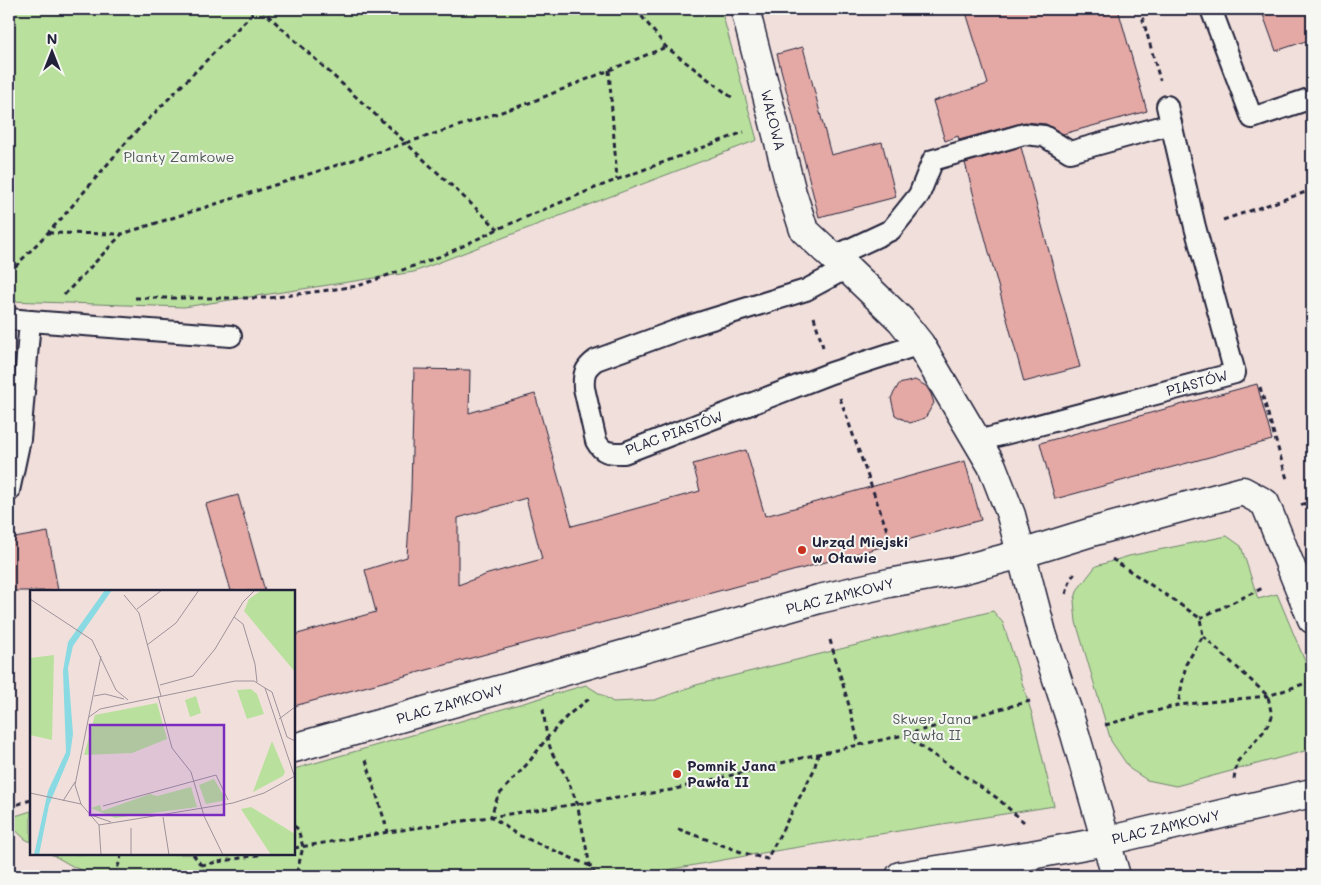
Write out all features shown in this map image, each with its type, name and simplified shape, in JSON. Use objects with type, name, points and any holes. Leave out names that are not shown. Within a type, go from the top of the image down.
[{"type":"street","name":"WAŁOWA","points":[[745,9],[792,193],[804,230],[840,262]]},
{"type":"street","points":[[840,262],[901,320],[920,344],[992,466],[1011,516],[1042,633],[1075,734],[1116,876]]},
{"type":"street","name":"PLAC ZAMKOWY","points":[[295,748],[820,599],[889,583],[957,571],[1243,491],[1264,503],[1312,619]]},
{"type":"street","name":"PLAC ZAMKOWY","points":[[900,876],[1106,841],[1312,793]]},
{"type":"lane","points":[[1211,9],[1252,118],[1312,98]]},
{"type":"lane","points":[[840,262],[891,230],[919,195],[933,160],[1024,134],[1044,136],[1070,152],[1169,115]]},
{"type":"lane","name":"PIASTÓW","points":[[978,441],[1235,373],[1195,227],[1169,115]]},
{"type":"lane","name":"PLAC PIASTÓW","points":[[840,262],[806,290],[686,327],[596,360],[588,366],[583,380],[584,388],[596,441],[600,448],[610,453],[624,453],[831,373],[920,344]]},
{"type":"lane","points":[[9,319],[231,336]]},
{"type":"lane","points":[[9,491],[20,438],[30,321]]},
{"type":"path","points":[[9,273],[61,219],[129,139],[259,9],[498,229]]},
{"type":"path","points":[[636,9],[666,47],[741,104]]},
{"type":"path","points":[[1140,9],[1169,115]]},
{"type":"path","points":[[47,233],[122,234],[529,103],[666,47]]},
{"type":"path","points":[[610,70],[617,180]]},
{"type":"path","points":[[132,298],[269,298],[358,286],[444,255],[498,229],[617,180],[746,131]]},
{"type":"path","points":[[1220,220],[1312,190]]},
{"type":"path","points":[[65,295],[122,234]]},
{"type":"path","points":[[56,295],[74,296]]},
{"type":"path","points":[[1259,384],[1290,488]]},
{"type":"path","points":[[1296,507],[1312,501]]},
{"type":"path","points":[[1108,556],[1200,618],[1203,636],[1268,696],[1272,717],[1264,731],[1237,762],[1234,781]]},
{"type":"path","points":[[1065,595],[1071,578],[1081,567]]},
{"type":"path","points":[[1200,618],[1269,585]]},
{"type":"path","points":[[1178,705],[1186,664],[1203,636]]},
{"type":"path","points":[[830,640],[850,709],[858,745]]},
{"type":"path","points":[[539,679],[547,738],[552,753],[566,776],[577,803],[590,866],[596,876]]},
{"type":"path","points":[[1098,727],[1178,705],[1268,696],[1312,681]]},
{"type":"path","points":[[491,816],[498,796],[529,762],[547,738],[568,715],[594,696]]},
{"type":"path","points":[[295,848],[491,816],[671,790],[904,735],[1035,699]]},
{"type":"path","points":[[357,730],[388,832]]},
{"type":"path","points":[[904,735],[997,798],[1024,822]]},
{"type":"path","points":[[678,829],[744,853],[767,859],[814,770],[818,754]]},
{"type":"path","points":[[9,807],[30,800]]},
{"type":"path","points":[[491,816],[516,834],[590,866]]},
{"type":"path","points":[[295,827],[298,829],[303,847],[296,876]]},
{"type":"path","points":[[114,876],[121,855]]},
{"type":"path","points":[[194,855],[206,876]]},
{"type":"path","points":[[201,865],[257,855]]},
{"type":"green space","name":"Planty Zamkowe","points":[[15,9],[721,9],[757,140],[414,272],[184,307],[9,301],[9,32]]},
{"type":"green space","points":[[1227,536],[1241,546],[1258,599],[1277,594],[1312,678],[1312,749],[1176,786],[1147,780],[1130,769],[1111,741],[1076,622],[1074,601],[1078,589],[1096,566],[1129,556]]},
{"type":"green space","name":"Skwer Jana Pawła II","points":[[993,611],[1003,623],[1032,714],[1054,806],[756,854],[634,876],[94,876],[53,855],[295,855],[295,769],[586,685],[613,702],[655,700],[696,685]]},
{"type":"green space","points":[[30,811],[30,842],[9,824],[9,818]]},
{"type":"building","points":[[965,9],[1118,9],[1147,111],[1063,134],[1046,124],[1025,122],[959,140],[958,136],[945,141],[933,101],[988,84]]},
{"type":"building","points":[[1261,9],[1312,9],[1312,39],[1276,51]]},
{"type":"building","points":[[803,47],[831,155],[882,142],[896,197],[819,217],[777,54]]},
{"type":"building","points":[[1021,147],[1080,367],[1024,382],[965,163]]},
{"type":"building","points":[[414,369],[470,370],[469,413],[535,394],[572,526],[700,491],[693,464],[746,450],[765,516],[965,461],[981,520],[295,706],[295,635],[376,612],[365,570],[407,557],[411,491]],"holes":[[[526,498],[542,559],[488,574],[458,585],[458,518]]]},
{"type":"building","points":[[915,380],[926,386],[934,403],[925,418],[910,423],[895,415],[891,398],[899,384]]},
{"type":"building","points":[[1257,384],[1272,440],[1055,499],[1040,443]]},
{"type":"building","points":[[238,495],[265,590],[231,590],[206,504]]},
{"type":"building","points":[[48,532],[58,590],[9,591],[9,539]]},
{"type":"place","name":"Urząd Miejski w Oławie","points":[[802,550]]},
{"type":"place","name":"Pomnik Jana Pawła II","points":[[677,774]]}]
